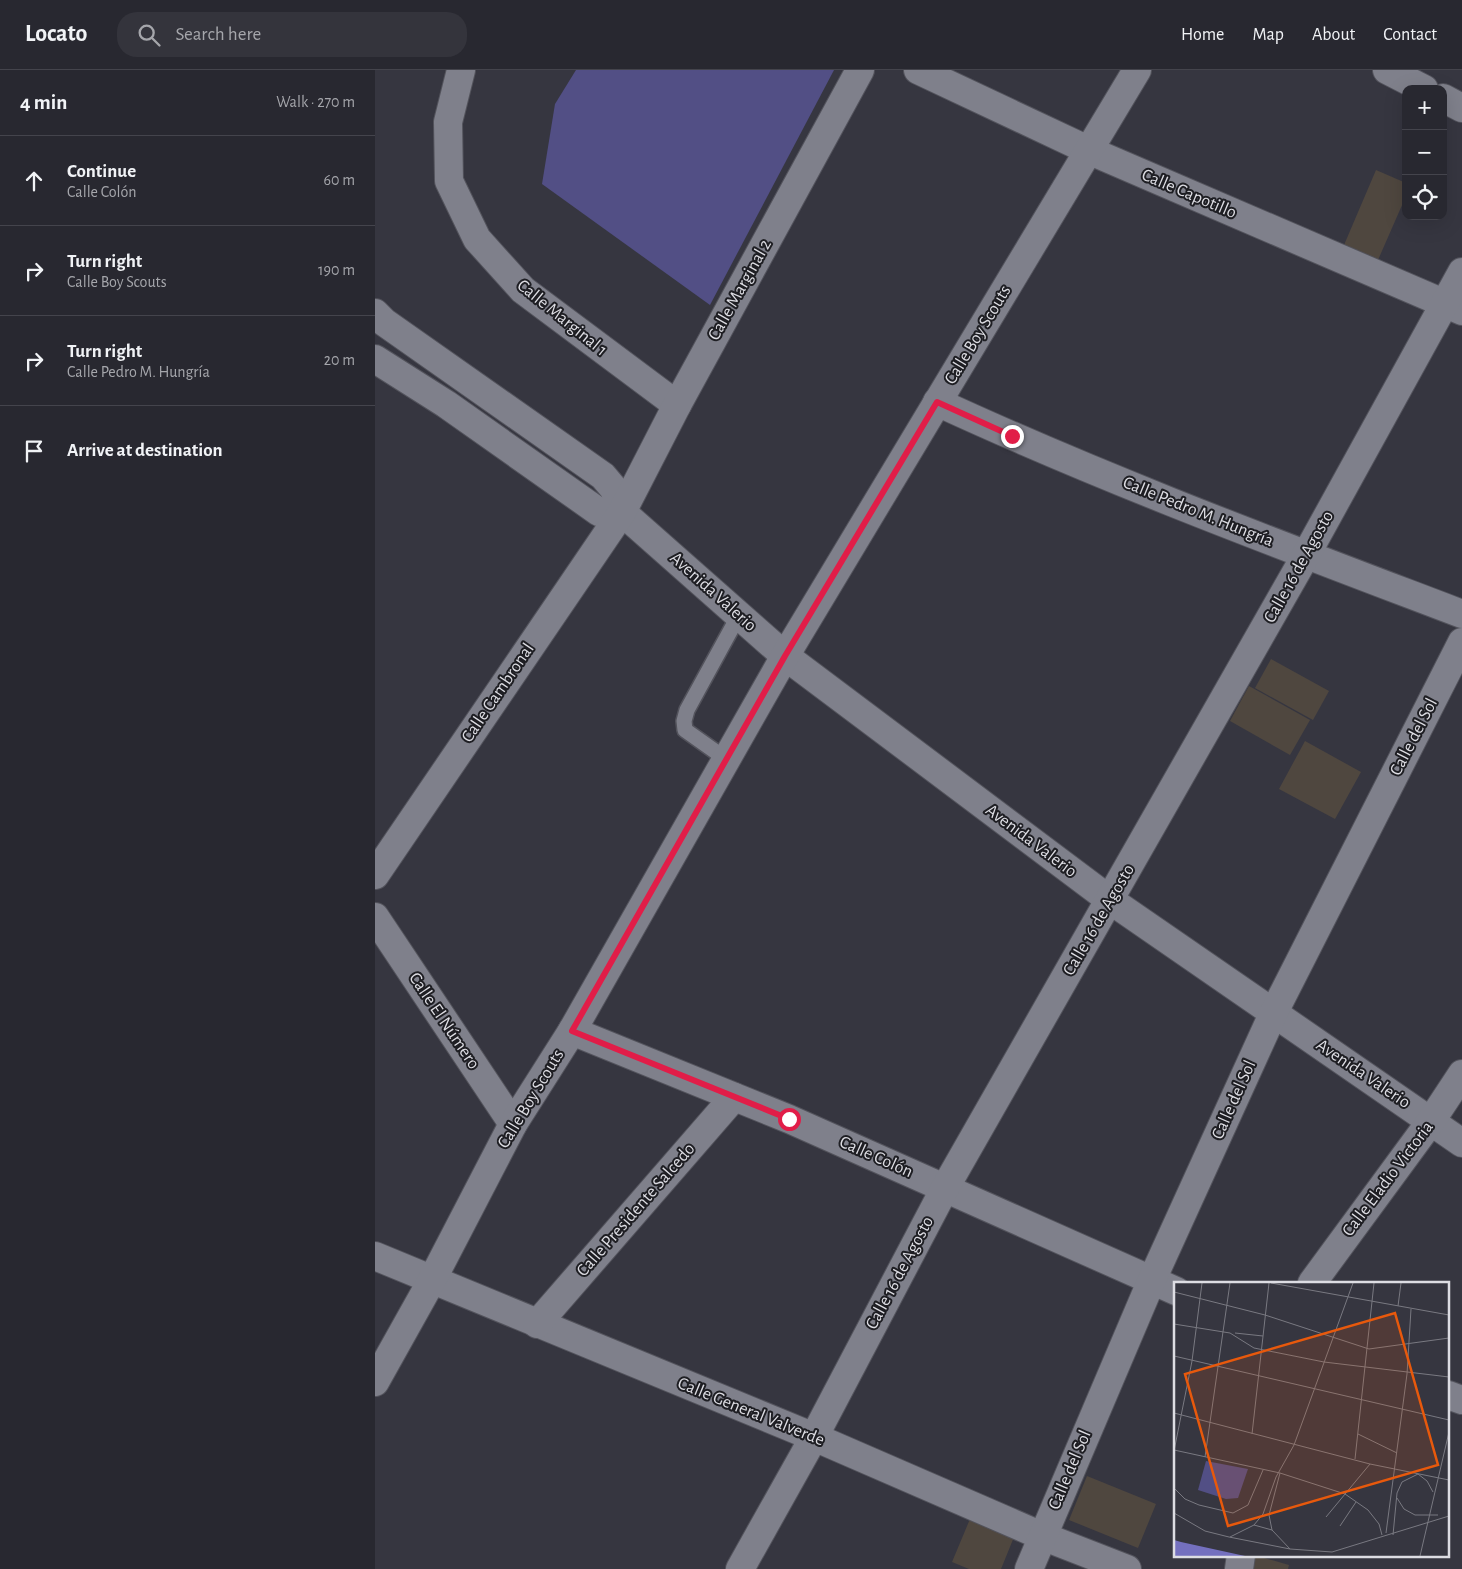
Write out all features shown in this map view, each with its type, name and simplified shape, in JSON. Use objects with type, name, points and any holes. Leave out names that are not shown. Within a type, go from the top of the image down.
[{"type":"street","name":"Calle Marginal 1","points":[[461,70],[448,122],[449,181],[477,239],[523,290],[677,405]]},
{"type":"street","name":"Calle Marginal 2","points":[[622,512],[677,405],[860,70]]},
{"type":"street","name":"Calle Capotillo","points":[[918,70],[1088,150],[1454,308]]},
{"type":"street","name":"Calle Boy Scouts","points":[[375,1382],[432,1280],[513,1124],[572,1031],[785,656],[1137,70]]},
{"type":"street","points":[[1387,70],[1416,85]]},
{"type":"street","points":[[1447,100],[1462,108]]},
{"type":"street","name":"Calle 16 de Agosto","points":[[740,1569],[814,1437],[945,1188],[1306,555],[1454,308],[1462,272]]},
{"type":"street","name":"Avenida Valerio","points":[[375,313],[384,322],[603,476],[614,489],[622,512],[785,656],[1110,900],[1462,1143]]},
{"type":"street","points":[[375,359],[446,404],[599,512],[622,512]]},
{"type":"street","name":"Calle Pedro M. Hungría","points":[[937,402],[1012,436],[1306,555],[1462,614]]},
{"type":"street","name":"Calle Cambronal","points":[[375,875],[622,512]]},
{"type":"street","name":"Calle del Sol","points":[[1029,1569],[1151,1282],[1273,1014],[1462,642]]},
{"type":"street","name":"Calle El Número","points":[[375,917],[513,1124]]},
{"type":"street","name":"Calle Colón","points":[[572,1031],[734,1097],[945,1188],[1151,1282],[1174,1290]]},
{"type":"street","name":"Calle Eladio Victoria","points":[[1312,1282],[1431,1121],[1462,1074]]},
{"type":"street","name":"Calle Presidente Salcedo","points":[[537,1324],[734,1097]]},
{"type":"street","name":"Calle General Valverde","points":[[375,1256],[814,1437],[1042,1536],[1127,1569]]},
{"type":"street","points":[[1449,1394],[1462,1400]]},
{"type":"street","points":[[1239,1569],[1241,1556]]},
{"type":"lane","points":[[726,760],[685,730],[683,721],[687,710],[739,615]]},
{"type":"shaded area","points":[[576,70],[834,70],[710,305],[542,184],[555,104]]},
{"type":"building","points":[[1376,170],[1402,181],[1402,205],[1378,260],[1344,245]]},
{"type":"building","points":[[1271,659],[1329,691],[1313,720],[1255,688]]},
{"type":"building","points":[[1249,686],[1310,720],[1290,755],[1230,721]]},
{"type":"building","points":[[1305,741],[1361,772],[1335,819],[1279,789]]},
{"type":"building","points":[[1087,1476],[1156,1504],[1138,1548],[1069,1520]]},
{"type":"building","points":[[970,1519],[1014,1537],[1001,1569],[969,1569],[952,1562]]},
{"type":"building","points":[[1253,1556],[1289,1565],[1288,1569],[1244,1569]]},
{"type":"route","points":[[789,1119],[572,1031],[785,656],[937,402],[1012,436]]}]
